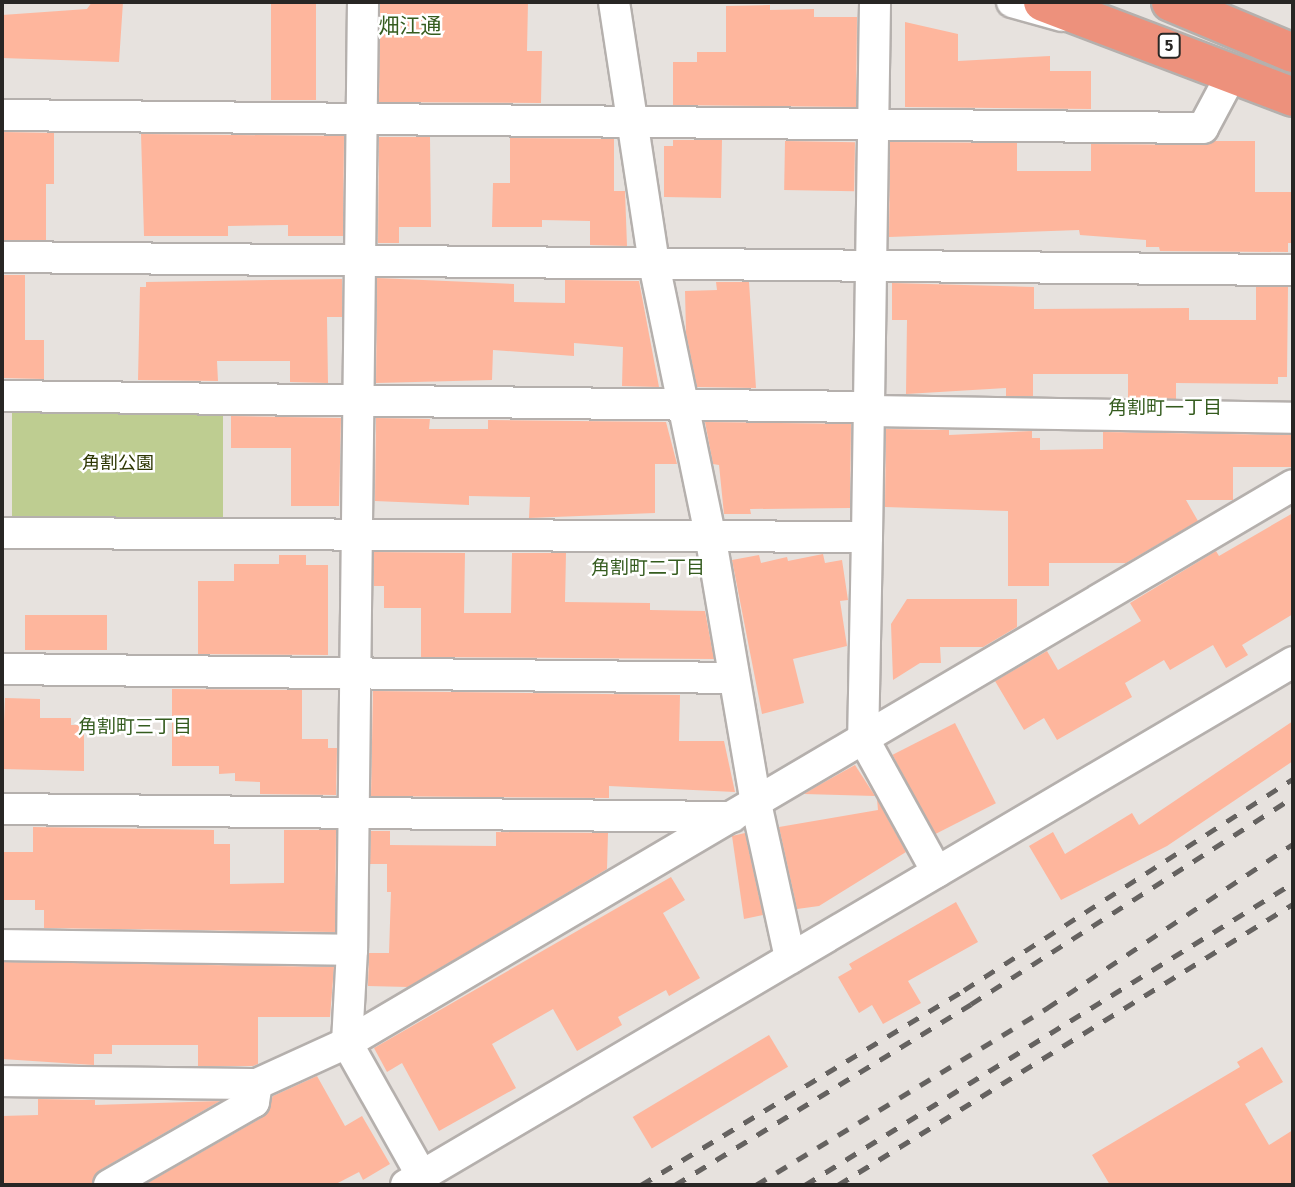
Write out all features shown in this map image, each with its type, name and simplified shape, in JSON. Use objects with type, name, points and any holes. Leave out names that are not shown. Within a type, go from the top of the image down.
[{"type":"highway","name":"5","points":[[1042,2],[1293,97]]},
{"type":"highway","name":"5","points":[[1171,2],[1293,53]]},
{"type":"street","points":[[363,2],[352,950],[347,1043],[414,1180],[1293,663]]},
{"type":"street","points":[[614,2],[630,124],[654,264],[712,540],[734,678],[744,810],[790,958]]},
{"type":"street","points":[[875,2],[871,409],[863,738],[937,872]]},
{"type":"street","points":[[1012,2],[1084,22],[1227,83],[1293,116]]},
{"type":"street","points":[[2,116],[1203,128],[1227,83]]},
{"type":"street","points":[[2,257],[1293,270]]},
{"type":"street","points":[[2,396],[683,405],[1293,418]]},
{"type":"street","points":[[2,1081],[257,1084],[347,1043],[1293,485]]},
{"type":"street","points":[[2,533],[712,540],[867,537]]},
{"type":"street","points":[[2,669],[734,678]]},
{"type":"street","points":[[2,809],[744,810]]},
{"type":"street","points":[[2,945],[352,950]]},
{"type":"street","points":[[109,1185],[254,1102],[257,1084]]},
{"type":"green space","name":"角割公園","points":[[12,403],[223,403],[223,521],[12,521]]},
{"type":"building","points":[[92,2],[123,2],[119,62],[2,58],[2,15],[87,9]]},
{"type":"building","points":[[271,2],[316,2],[316,100],[271,100]]},
{"type":"building","points":[[380,2],[528,2],[527,51],[542,51],[541,103],[379,102]]},
{"type":"building","points":[[770,5],[770,10],[814,9],[814,17],[857,17],[856,107],[673,105],[673,62],[697,62],[697,52],[726,52],[726,6]]},
{"type":"building","points":[[905,22],[958,34],[958,61],[1050,56],[1050,71],[1091,71],[1091,109],[905,107]]},
{"type":"building","points":[[2,132],[54,133],[54,184],[46,184],[46,240],[2,240]]},
{"type":"building","points":[[141,134],[344,136],[343,236],[288,236],[288,225],[228,226],[228,236],[144,236]]},
{"type":"building","points":[[379,137],[430,137],[431,227],[399,227],[399,243],[378,243]]},
{"type":"building","points":[[510,138],[614,139],[614,191],[625,191],[627,246],[590,245],[590,221],[542,220],[542,227],[492,227],[493,183],[510,183]]},
{"type":"building","points":[[673,140],[722,140],[721,198],[664,197],[664,146],[673,146]]},
{"type":"building","points":[[785,141],[855,142],[854,191],[784,190]]},
{"type":"building","points":[[1214,141],[1255,141],[1255,192],[1293,192],[1293,243],[1288,243],[1288,252],[1160,251],[1159,247],[1146,247],[1146,240],[1080,235],[1079,230],[889,237],[890,142],[1017,143],[1017,171],[1091,171],[1091,144],[1203,145]]},
{"type":"building","points":[[2,275],[25,275],[25,340],[44,340],[44,379],[2,378]]},
{"type":"building","points":[[377,278],[514,284],[514,302],[565,303],[565,280],[639,281],[659,387],[622,386],[623,347],[574,343],[574,356],[493,350],[492,380],[376,383]]},
{"type":"building","points":[[342,279],[342,317],[327,317],[328,383],[290,382],[290,361],[217,361],[218,381],[138,380],[140,287],[146,287],[146,282]]},
{"type":"building","points":[[716,282],[749,282],[756,388],[697,387],[686,333],[685,291],[717,290]]},
{"type":"building","points":[[892,283],[1034,287],[1034,309],[1189,308],[1189,320],[1256,320],[1256,287],[1288,287],[1287,377],[1278,377],[1278,384],[1176,383],[1176,399],[1128,398],[1128,374],[1033,374],[1033,396],[1006,396],[1006,388],[906,394],[907,320],[892,320]]},
{"type":"building","points":[[231,416],[341,418],[339,506],[291,506],[291,448],[231,448]]},
{"type":"building","points":[[376,418],[430,419],[429,429],[488,429],[488,420],[666,422],[677,464],[655,464],[655,513],[529,518],[530,497],[469,496],[469,505],[375,501]]},
{"type":"building","points":[[705,422],[851,424],[850,508],[750,509],[751,514],[724,514],[719,465],[713,464]]},
{"type":"building","points":[[886,429],[949,430],[949,435],[1032,431],[1032,438],[1040,438],[1040,450],[1103,449],[1103,432],[1293,435],[1293,467],[1233,467],[1233,500],[1186,500],[1198,521],[1126,563],[1049,563],[1049,586],[1008,586],[1008,511],[885,507]]},
{"type":"building","points":[[1293,513],[1293,614],[1242,645],[1248,655],[1226,668],[1213,645],[1170,670],[1164,660],[1125,683],[1132,697],[1057,740],[1044,718],[1024,730],[995,681],[1047,651],[1058,670],[1141,621],[1130,603],[1216,551],[1219,556]]},
{"type":"building","points":[[374,552],[465,553],[464,613],[511,613],[512,553],[566,553],[565,602],[650,603],[650,610],[705,611],[714,659],[421,657],[421,608],[384,608],[384,586],[374,586]]},
{"type":"building","points":[[823,554],[825,563],[842,560],[848,600],[840,601],[847,646],[793,659],[804,703],[762,714],[732,560],[759,555],[761,563],[787,557],[788,561]]},
{"type":"building","points":[[279,555],[306,555],[306,565],[328,565],[328,655],[198,654],[198,581],[234,581],[234,564],[279,564]]},
{"type":"building","points":[[907,599],[1017,599],[1017,627],[983,647],[940,647],[941,663],[920,663],[893,680],[891,624]]},
{"type":"building","points":[[25,615],[107,615],[107,650],[25,650]]},
{"type":"building","points":[[172,689],[302,690],[302,739],[328,739],[328,748],[337,748],[336,795],[260,794],[260,782],[235,781],[235,773],[219,774],[219,766],[172,766]]},
{"type":"building","points":[[373,691],[680,695],[679,741],[724,741],[735,792],[609,786],[609,798],[371,796]]},
{"type":"building","points":[[5,698],[40,699],[40,718],[71,718],[71,725],[84,725],[84,771],[2,769]]},
{"type":"building","points":[[1293,721],[1293,761],[1167,846],[1061,900],[1029,846],[1053,832],[1065,854],[1132,813],[1139,825]]},
{"type":"building","points":[[955,723],[996,803],[933,835],[893,755]]},
{"type":"building","points":[[855,765],[875,796],[804,794],[819,785]]},
{"type":"building","points":[[877,799],[906,852],[819,906],[797,909],[779,827],[878,810]]},
{"type":"building","points":[[33,827],[214,830],[214,844],[230,844],[230,884],[284,883],[284,830],[336,830],[335,932],[44,928],[44,910],[35,910],[35,900],[2,900],[2,852],[33,852]]},
{"type":"building","points":[[371,831],[390,831],[390,845],[496,846],[496,832],[608,833],[607,869],[408,987],[368,986],[369,953],[389,953],[391,892],[387,892],[387,864],[370,864]]},
{"type":"building","points":[[745,833],[763,915],[744,919],[732,836]]},
{"type":"building","points":[[671,877],[685,900],[663,913],[700,978],[669,996],[666,990],[618,1017],[622,1025],[577,1051],[553,1009],[492,1044],[516,1088],[439,1131],[402,1063],[387,1072],[374,1048]]},
{"type":"building","points":[[956,902],[978,942],[908,981],[921,1003],[883,1024],[872,1005],[859,1013],[838,977],[852,969],[849,964]]},
{"type":"building","points":[[2,962],[334,967],[330,1017],[258,1017],[258,1064],[253,1066],[198,1066],[198,1045],[112,1045],[112,1054],[94,1054],[94,1065],[2,1059]]},
{"type":"building","points":[[769,1035],[788,1067],[652,1149],[633,1117]]},
{"type":"building","points":[[1262,1047],[1283,1082],[1245,1104],[1269,1145],[1293,1130],[1293,1185],[1110,1185],[1092,1155],[1240,1067],[1237,1062]]},
{"type":"building","points":[[317,1076],[345,1126],[362,1116],[390,1164],[363,1180],[359,1172],[334,1185],[144,1185],[263,1117],[273,1096]]},
{"type":"building","points":[[38,1099],[95,1100],[95,1105],[220,1101],[100,1170],[92,1185],[2,1185],[2,1116],[38,1115]]},
{"type":"railway","points":[[641,1185],[964,990],[1293,779]]},
{"type":"railway","points":[[675,1185],[971,1004],[1293,797]]},
{"type":"railway","points":[[756,1185],[1047,1008],[1293,844]]},
{"type":"railway","points":[[805,1185],[1293,883]]},
{"type":"railway","points":[[838,1185],[1293,904]]},
{"type":"district","name":"畑江通","points":[[410,26]]},
{"type":"district","name":"角割町一丁目","points":[[1165,408]]},
{"type":"district","name":"角割町二丁目","points":[[648,568]]},
{"type":"district","name":"角割町三丁目","points":[[135,727]]}]
